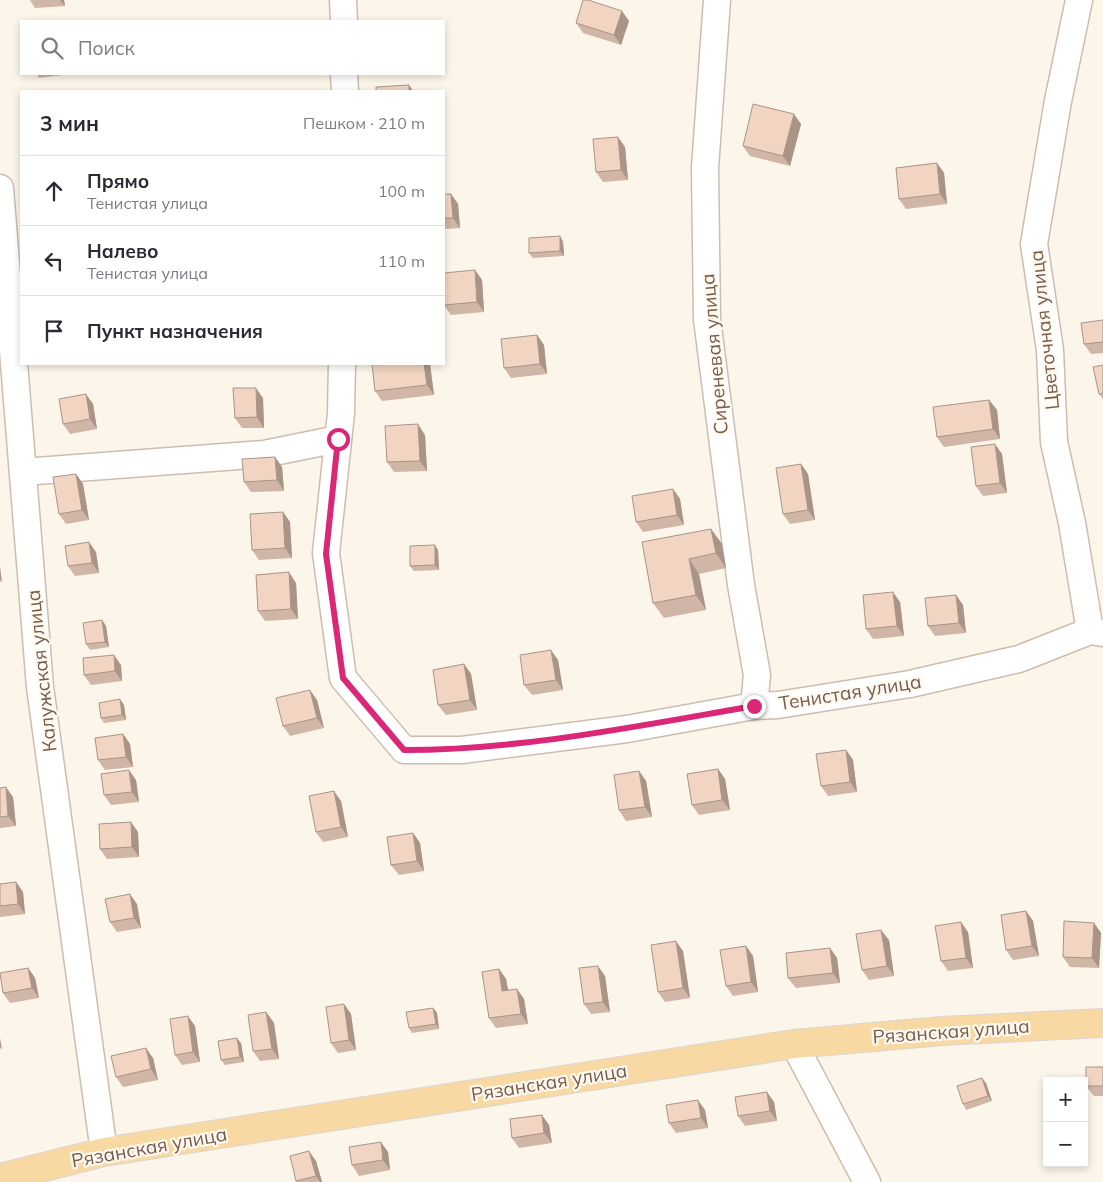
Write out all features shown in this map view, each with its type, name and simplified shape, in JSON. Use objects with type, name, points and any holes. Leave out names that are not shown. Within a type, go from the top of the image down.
[{"type":"main road","name":"Рязанская улица","points":[[0,1178],[104,1152],[794,1044],[942,1031],[1103,1023]]},
{"type":"street","points":[[343,0],[344,20]]},
{"type":"street","name":"Сиреневая улица","points":[[717,0],[705,168],[707,319],[741,585],[757,675],[754,706]]},
{"type":"street","name":"Цветочная улица","points":[[1079,0],[1058,101],[1034,244],[1050,350],[1054,442],[1097,632]]},
{"type":"street","points":[[344,75],[345,90]]},
{"type":"street","name":"Калужская улица","points":[[0,188],[40,686],[104,1152]]},
{"type":"street","name":"Тенистая улица","points":[[342,365],[338,439],[326,554],[343,678],[404,750],[462,750],[627,728],[754,706],[778,705],[910,684],[1019,659],[1097,632]]},
{"type":"street","points":[[24,472],[264,454],[338,439]]},
{"type":"street","points":[[794,1044],[867,1182]]},
{"type":"building","points":[[583,0],[622,11],[614,35],[576,23]]},
{"type":"building","points":[[409,85],[409,90],[376,90],[376,87]]},
{"type":"building","points":[[753,104],[794,114],[783,156],[743,146]]},
{"type":"building","points":[[618,137],[621,170],[596,172],[593,139]]},
{"type":"building","points":[[937,163],[940,194],[899,199],[896,168]]},
{"type":"building","points":[[445,194],[451,194],[453,218],[445,218]]},
{"type":"building","points":[[560,236],[560,251],[529,253],[529,238]]},
{"type":"building","points":[[475,270],[477,302],[445,305],[445,273]]},
{"type":"building","points":[[1103,320],[1103,342],[1084,344],[1081,323]]},
{"type":"building","points":[[537,335],[540,364],[504,368],[501,339]]},
{"type":"building","points":[[372,365],[424,365],[427,385],[375,391]]},
{"type":"building","points":[[1103,365],[1103,393],[1099,394],[1093,367]]},
{"type":"building","points":[[233,388],[256,388],[257,417],[235,418]]},
{"type":"building","points":[[86,394],[90,419],[63,424],[59,399]]},
{"type":"building","points":[[989,400],[993,429],[937,437],[933,407]]},
{"type":"building","points":[[418,424],[420,461],[387,462],[385,426]]},
{"type":"building","points":[[995,444],[1000,483],[976,486],[971,447]]},
{"type":"building","points":[[275,457],[277,480],[244,482],[242,459]]},
{"type":"building","points":[[801,464],[808,510],[783,514],[776,468]]},
{"type":"building","points":[[76,474],[82,510],[59,514],[53,477]]},
{"type":"building","points":[[673,489],[677,515],[636,522],[632,496]]},
{"type":"building","points":[[283,512],[285,548],[252,550],[250,514]]},
{"type":"building","points":[[711,529],[716,553],[689,559],[696,595],[653,603],[642,542]]},
{"type":"building","points":[[89,542],[92,563],[68,566],[65,546]]},
{"type":"building","points":[[435,545],[435,565],[410,566],[410,546]]},
{"type":"building","points":[[289,572],[291,609],[258,611],[256,575]]},
{"type":"building","points":[[893,592],[897,626],[866,629],[863,595]]},
{"type":"building","points":[[956,595],[959,623],[928,626],[925,598]]},
{"type":"building","points":[[102,620],[105,642],[86,644],[83,623]]},
{"type":"building","points":[[551,650],[556,680],[524,685],[520,655]]},
{"type":"building","points":[[114,655],[115,671],[84,675],[83,658]]},
{"type":"building","points":[[464,664],[470,700],[438,705],[433,670]]},
{"type":"building","points":[[310,690],[317,718],[283,726],[276,698]]},
{"type":"building","points":[[120,699],[122,715],[101,718],[99,703]]},
{"type":"building","points":[[123,734],[126,757],[98,760],[95,738]]},
{"type":"building","points":[[846,750],[850,782],[821,786],[816,754]]},
{"type":"building","points":[[718,769],[722,800],[692,805],[687,774]]},
{"type":"building","points":[[129,770],[132,792],[104,795],[101,774]]},
{"type":"building","points":[[639,771],[645,807],[619,810],[614,775]]},
{"type":"building","points":[[6,787],[8,816],[0,817],[0,788]]},
{"type":"building","points":[[334,791],[341,827],[316,832],[309,796]]},
{"type":"building","points":[[131,822],[132,847],[100,849],[99,824]]},
{"type":"building","points":[[413,833],[417,861],[391,865],[387,837]]},
{"type":"building","points":[[16,882],[18,904],[0,906],[0,884]]},
{"type":"building","points":[[130,894],[134,918],[110,922],[105,899]]},
{"type":"building","points":[[1026,911],[1032,946],[1006,950],[1001,915]]},
{"type":"building","points":[[1064,921],[1094,923],[1092,958],[1063,957]]},
{"type":"building","points":[[961,922],[966,958],[941,961],[935,926]]},
{"type":"building","points":[[881,930],[887,966],[862,970],[856,934]]},
{"type":"building","points":[[676,941],[683,988],[658,992],[651,945]]},
{"type":"building","points":[[746,946],[751,982],[726,986],[720,950]]},
{"type":"building","points":[[830,948],[833,973],[788,978],[786,953]]},
{"type":"building","points":[[598,966],[603,1002],[584,1004],[579,968]]},
{"type":"building","points":[[28,968],[32,988],[3,993],[0,973]]},
{"type":"building","points":[[499,969],[502,991],[517,989],[521,1014],[489,1018],[482,972]]},
{"type":"building","points":[[344,1004],[349,1040],[331,1043],[326,1007]]},
{"type":"building","points":[[433,1008],[436,1024],[409,1028],[406,1012]]},
{"type":"building","points":[[266,1012],[272,1049],[253,1051],[248,1015]]},
{"type":"building","points":[[188,1016],[193,1052],[175,1055],[170,1019]]},
{"type":"building","points":[[237,1038],[240,1057],[221,1060],[218,1041]]},
{"type":"building","points":[[146,1048],[151,1069],[116,1077],[111,1056]]},
{"type":"building","points":[[1086,1067],[1103,1067],[1103,1086],[1088,1086],[1088,1077],[1086,1077]]},
{"type":"building","points":[[982,1078],[988,1096],[963,1104],[957,1086]]},
{"type":"building","points":[[767,1092],[770,1111],[738,1116],[735,1097]]},
{"type":"building","points":[[698,1100],[701,1118],[669,1123],[666,1105]]},
{"type":"building","points":[[542,1115],[544,1133],[512,1138],[510,1119]]},
{"type":"building","points":[[381,1142],[383,1160],[352,1165],[349,1147]]},
{"type":"building","points":[[309,1151],[316,1176],[296,1181],[290,1156]]},
{"type":"route","points":[[338,439],[326,554],[343,678],[404,750],[462,750],[627,728],[754,706]]}]
